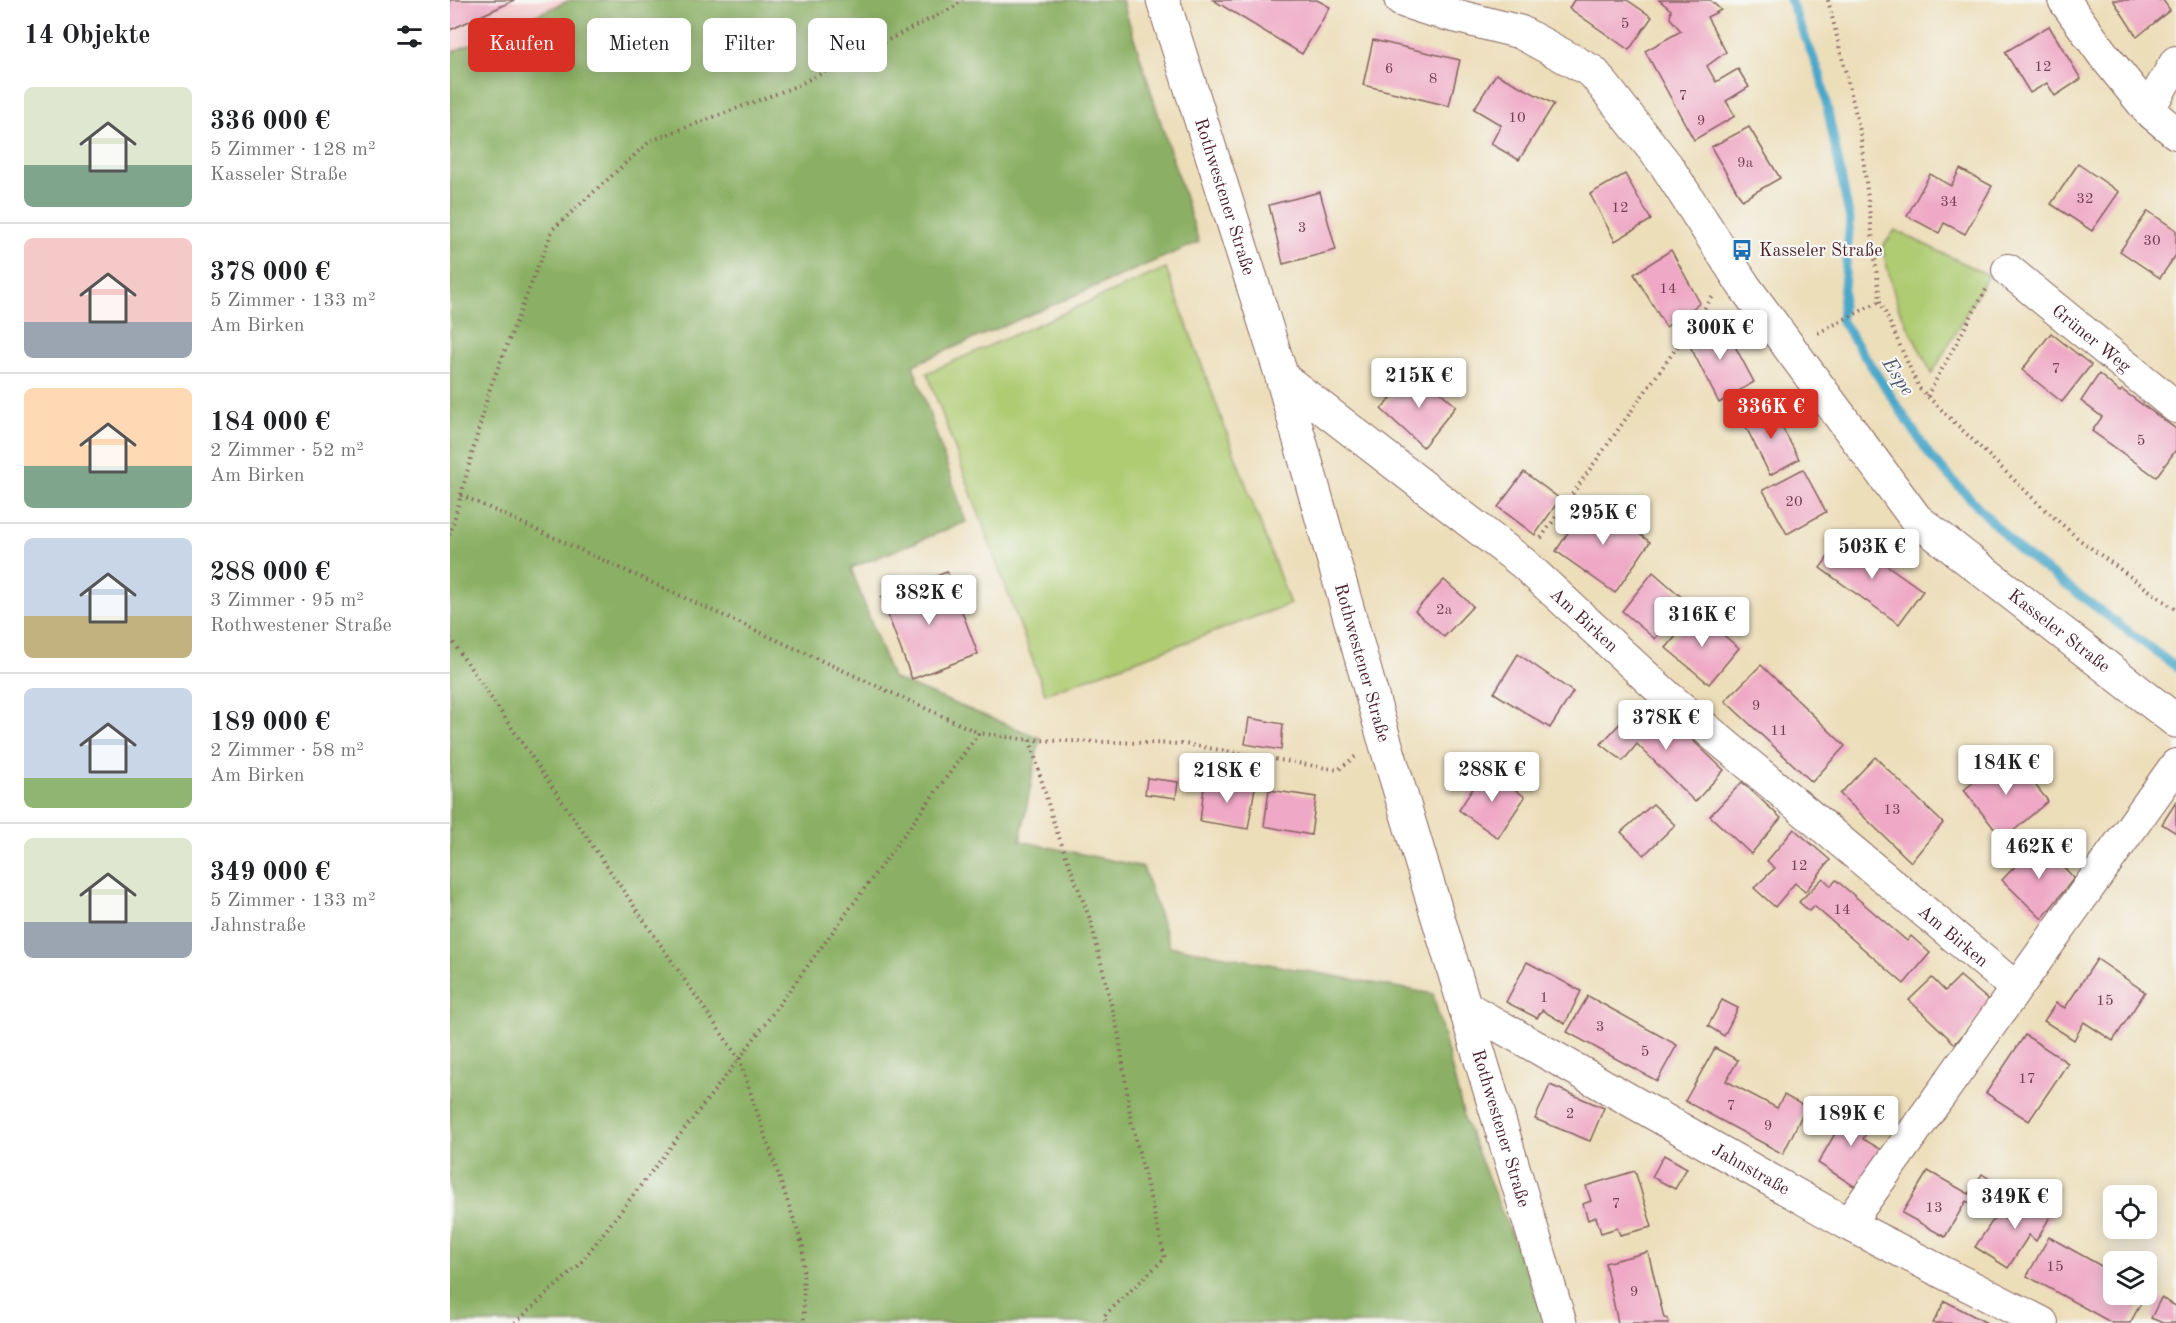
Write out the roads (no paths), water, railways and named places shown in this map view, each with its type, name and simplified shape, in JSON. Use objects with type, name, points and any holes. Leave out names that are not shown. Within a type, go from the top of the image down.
[{"type":"main road","name":"Rothwestener Straße","points":[[1163,0],[1282,377],[1383,735],[1560,1323]]},
{"type":"main road","name":"Kasseler Straße","points":[[1401,0],[1520,32],[1593,72],[1666,165],[1733,269],[1787,346],[1916,519],[2176,722]]},
{"type":"street","points":[[2064,0],[2102,53],[2148,110],[2176,133]]},
{"type":"street","points":[[2148,110],[2176,62]]},
{"type":"street","name":"Grüner Weg","points":[[2008,270],[2176,407]]},
{"type":"street","name":"Am Birken","points":[[1282,377],[1523,563],[1667,696],[2016,988]]},
{"type":"street","points":[[1848,1224],[2176,765]]},
{"type":"street","name":"Jahnstraße","points":[[1464,1006],[1848,1224],[2042,1323]]},
{"type":"waterway","name":"Espe","points":[[1790,0],[1821,77],[1850,220],[1841,320],[1931,457],[2018,549],[2176,667]]},
{"type":"place","name":"Kasseler Straße","points":[[1742,250]]}]
